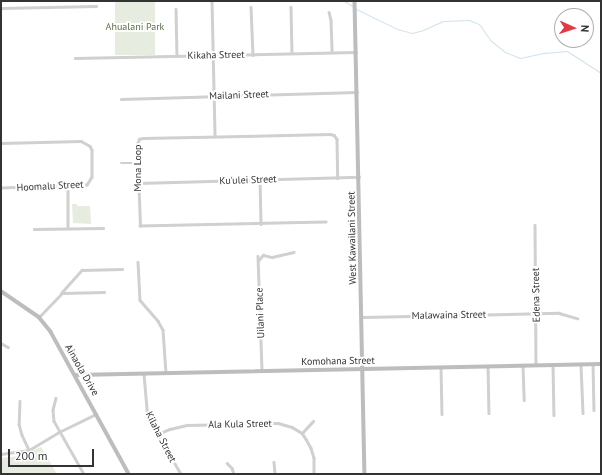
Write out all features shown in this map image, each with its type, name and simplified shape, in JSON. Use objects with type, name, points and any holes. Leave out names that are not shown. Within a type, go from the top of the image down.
[{"type":"street","points":[[212,1],[215,136]]},
{"type":"street","name":"West Kawailani Street","points":[[355,2],[365,474]]},
{"type":"street","points":[[1,8],[96,6]]},
{"type":"street","points":[[251,7],[253,55]]},
{"type":"street","points":[[291,7],[292,53]]},
{"type":"street","points":[[176,9],[177,56]]},
{"type":"street","points":[[329,12],[331,20],[332,52]]},
{"type":"street","name":"Kikaha Street","points":[[76,58],[356,52]]},
{"type":"street","name":"Mailani Street","points":[[121,99],[214,95],[357,92]]},
{"type":"street","name":"Mona Loop","points":[[326,222],[140,226],[137,144],[139,139],[143,138],[334,135],[337,138],[338,178]]},
{"type":"street","name":"Hoomalu Street","points":[[1,143],[81,141],[86,142],[92,150],[91,180],[87,185],[68,187],[1,188]]},
{"type":"street","points":[[121,163],[137,163]]},
{"type":"street","name":"Ku'ulei Street","points":[[138,183],[359,177]]},
{"type":"street","points":[[260,180],[262,224]]},
{"type":"street","points":[[68,187],[68,228]]},
{"type":"street","name":"Edena Street","points":[[535,225],[536,365]]},
{"type":"street","points":[[34,229],[103,228]]},
{"type":"street","points":[[258,261],[263,255],[272,256],[293,252]]},
{"type":"street","name":"Uilani Place","points":[[258,256],[262,371]]},
{"type":"street","points":[[138,262],[140,300],[158,321],[163,330],[166,373]]},
{"type":"street","points":[[39,316],[82,270],[122,269]]},
{"type":"street","name":"Ainaola Drive","points":[[1,291],[39,316],[51,332],[130,474]]},
{"type":"street","points":[[60,294],[68,292],[104,292]]},
{"type":"street","name":"Malawaina Street","points":[[362,317],[559,313],[578,318]]},
{"type":"street","points":[[1,343],[8,348]]},
{"type":"street","points":[[581,364],[583,413]]},
{"type":"street","points":[[593,364],[594,410]]},
{"type":"street","name":"Komohana Street","points":[[76,375],[601,364]]},
{"type":"street","points":[[553,365],[554,415]]},
{"type":"street","points":[[488,366],[489,413]]},
{"type":"street","points":[[523,366],[524,400]]},
{"type":"street","points":[[441,367],[442,414]]},
{"type":"street","name":"Kilaha Street","points":[[144,374],[147,411],[158,434],[181,474]]},
{"type":"street","points":[[56,398],[53,415],[59,432],[84,474]]},
{"type":"street","points":[[20,402],[19,424],[29,450]]},
{"type":"street","points":[[1,454],[29,450],[59,432],[96,414]]},
{"type":"street","points":[[313,421],[302,433],[311,448],[314,474]]},
{"type":"street","name":"Ala Kula Street","points":[[158,434],[170,429],[188,425],[278,423],[292,427],[302,433]]},
{"type":"street","points":[[274,462],[274,474]]},
{"type":"street","points":[[227,463],[232,468],[234,474]]},
{"type":"green space","name":"Ahualani Park","points":[[115,1],[155,1],[155,55],[115,55]]},
{"type":"green space","points":[[72,204],[77,204],[77,206],[90,206],[91,224],[73,223]]},
{"type":"green space","points":[[41,447],[57,474],[1,474],[1,458],[20,456]]},
{"type":"waterway","points":[[344,1],[354,7]]},
{"type":"waterway","points":[[356,9],[397,29],[412,33],[443,21],[469,20],[479,24],[490,40],[505,52],[520,58],[544,53],[567,51],[601,73]]}]
